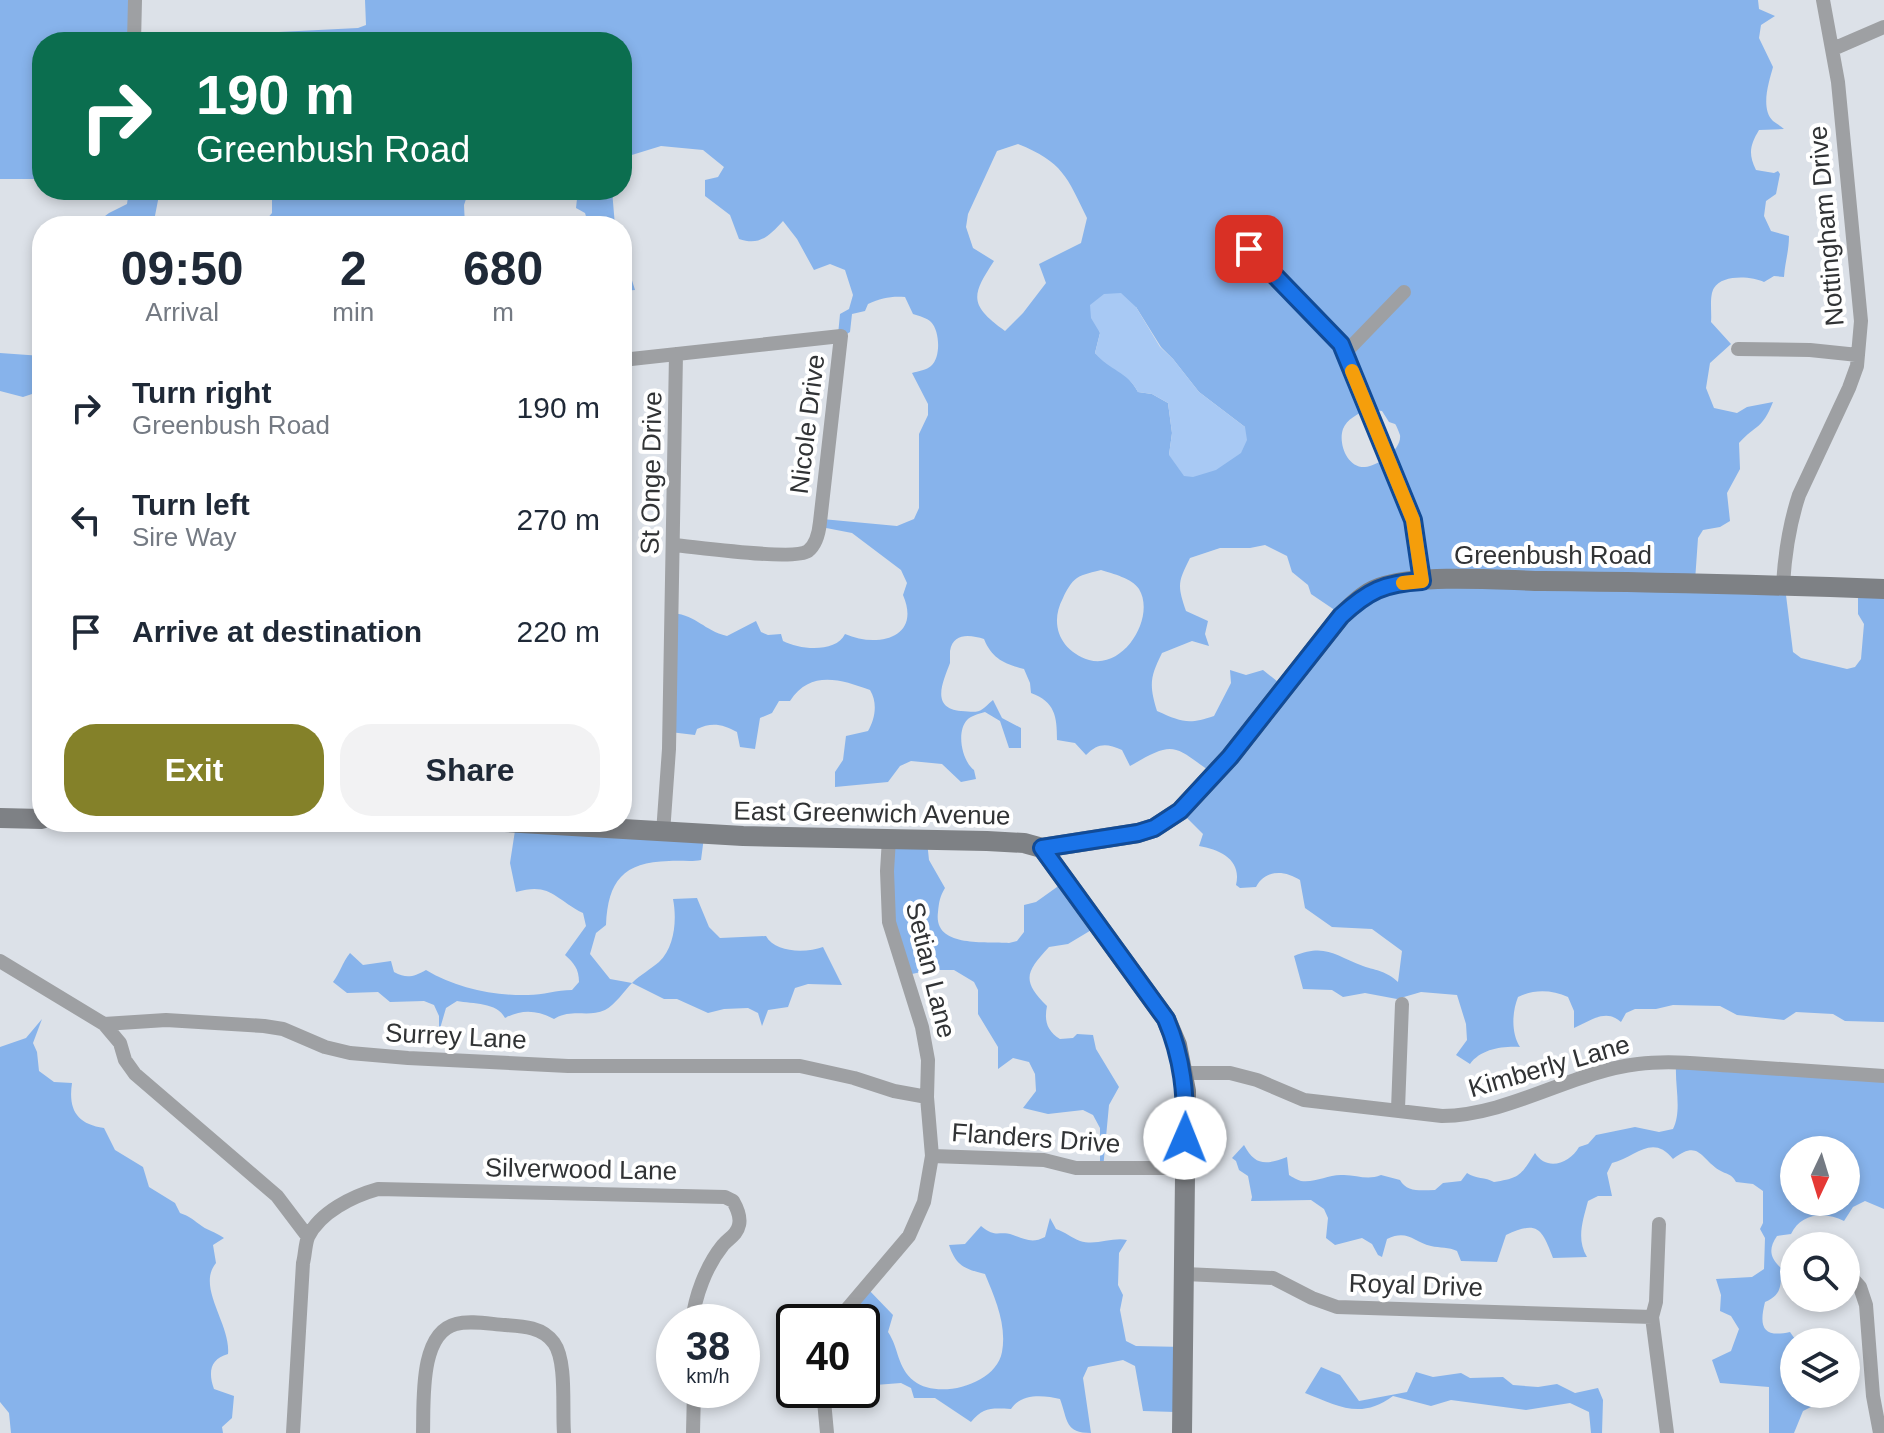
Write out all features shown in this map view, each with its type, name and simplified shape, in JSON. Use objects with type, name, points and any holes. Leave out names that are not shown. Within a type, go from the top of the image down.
[{"type":"street","points":[[134,32],[135,0]]},
{"type":"street","name":"Nottingham Drive","points":[[1783,584],[1786,539],[1799,495],[1849,388],[1858,355],[1861,321],[1833,49],[1823,0]]},
{"type":"street","points":[[1833,49],[1884,27]]},
{"type":"street","points":[[1249,249],[1341,344],[1413,520],[1422,581]]},
{"type":"street","points":[[1344,354],[1404,292]]},
{"type":"street","name":"Nicole Drive","points":[[632,359],[841,336],[820,522],[814,544],[800,555],[674,545]]},
{"type":"street","points":[[1738,349],[1810,350],[1858,355]]},
{"type":"street","name":"St Onge Drive","points":[[663,833],[669,749],[676,354]]},
{"type":"street","name":"Greenbush Road","points":[[1042,848],[1138,833],[1167,821],[1201,791],[1341,616],[1359,598],[1385,586],[1422,581],[1497,580],[1783,584],[1884,589]]},
{"type":"street","points":[[0,818],[32,819]]},
{"type":"street","name":"East Greenwich Avenue","points":[[632,831],[987,841],[1024,843],[1042,848],[1166,1019],[1177,1045],[1183,1073],[1185,1168],[1182,1433]]},
{"type":"street","name":"Setian Lane","points":[[851,1304],[909,1236],[924,1202],[932,1156],[927,1097],[928,1060],[922,1027],[889,922],[889,839]]},
{"type":"street","points":[[0,961],[104,1024],[120,1043],[125,1060],[135,1074],[277,1196],[308,1237],[303,1263],[293,1433]]},
{"type":"street","points":[[1398,1109],[1402,1004]]},
{"type":"street","name":"Surrey Lane","points":[[104,1024],[166,1020],[264,1026],[283,1029],[337,1050],[408,1058],[568,1066],[800,1066],[927,1097]]},
{"type":"street","name":"Kimberly Lane","points":[[1183,1073],[1230,1073],[1257,1080],[1304,1100],[1442,1116],[1471,1113],[1638,1064],[1685,1063],[1884,1076]]},
{"type":"street","name":"Flanders Drive","points":[[932,1156],[1044,1160],[1086,1169],[1185,1168]]},
{"type":"street","name":"Silverwood Lane","points":[[308,1237],[339,1206],[360,1194],[378,1189],[725,1197],[733,1201],[739,1223],[735,1234],[710,1267],[696,1304]]},
{"type":"street","points":[[1659,1224],[1656,1302],[1652,1317],[1667,1433]]},
{"type":"street","name":"Royal Drive","points":[[1185,1274],[1273,1278],[1337,1307],[1652,1317]]},
{"type":"street","points":[[1860,1287],[1866,1305],[1873,1396],[1880,1433]]},
{"type":"street","points":[[423,1433],[430,1347],[445,1328],[459,1323],[525,1326],[547,1335],[556,1344],[561,1360],[564,1433]]},
{"type":"street","points":[[693,1433],[694,1408]]},
{"type":"street","points":[[825,1408],[827,1433]]},
{"type":"shaded area","points":[[0,0],[135,0],[134,32],[32,32],[32,179],[0,179]]},
{"type":"shaded area","points":[[365,0],[1758,0],[1759,9],[1775,16],[1761,25],[1759,38],[1773,67],[1767,109],[1773,121],[1784,129],[1759,130],[1751,154],[1756,170],[1778,171],[1780,174],[1776,194],[1766,201],[1764,216],[1771,231],[1789,236],[1784,277],[1774,276],[1764,282],[1752,278],[1730,278],[1714,288],[1711,322],[1731,344],[1710,363],[1706,388],[1714,408],[1737,413],[1747,407],[1773,402],[1762,422],[1739,443],[1740,469],[1727,493],[1730,521],[1720,527],[1703,530],[1698,538],[1695,581],[1785,587],[1793,652],[1801,658],[1847,669],[1855,667],[1861,659],[1864,624],[1858,614],[1858,590],[1884,590],[1884,1022],[1845,1021],[1833,1014],[1796,1012],[1784,1020],[1737,1015],[1720,1006],[1673,1005],[1635,1009],[1626,1013],[1621,1022],[1610,1016],[1598,1017],[1574,1028],[1574,1011],[1568,997],[1537,992],[1518,997],[1516,1003],[1514,1029],[1520,1047],[1492,1050],[1470,1064],[1456,1055],[1467,1040],[1466,1024],[1457,995],[1421,992],[1397,999],[1365,993],[1343,997],[1332,990],[1303,989],[1294,956],[1314,951],[1330,952],[1386,973],[1398,982],[1402,951],[1372,929],[1332,927],[1305,908],[1300,880],[1294,877],[1282,873],[1270,874],[1256,887],[1240,888],[1236,885],[1233,863],[1215,850],[1199,846],[1203,834],[1182,813],[1212,773],[1180,751],[1172,749],[1156,752],[1130,766],[1122,750],[1107,745],[1098,746],[1086,755],[1075,743],[1057,740],[1053,711],[1050,705],[1031,693],[1024,669],[1000,660],[984,639],[963,636],[952,645],[942,686],[942,700],[951,709],[977,712],[993,700],[1002,718],[1021,728],[1021,748],[1009,748],[1000,721],[985,712],[969,719],[964,725],[961,739],[966,760],[974,770],[976,779],[961,782],[942,764],[911,761],[900,766],[888,782],[835,787],[835,772],[843,760],[846,736],[868,731],[875,706],[870,690],[837,680],[816,681],[798,691],[790,701],[779,701],[772,713],[760,718],[755,749],[740,747],[737,732],[722,726],[702,727],[697,729],[695,735],[670,732],[673,613],[689,617],[727,636],[756,621],[761,632],[781,634],[783,641],[808,648],[834,644],[845,634],[870,640],[893,636],[901,630],[906,622],[903,595],[907,583],[901,570],[852,533],[821,527],[822,519],[897,526],[914,519],[919,508],[919,434],[928,415],[928,404],[912,373],[934,362],[938,344],[934,326],[927,319],[913,314],[905,297],[891,297],[868,304],[865,311],[852,314],[850,332],[842,337],[838,335],[840,314],[849,309],[853,295],[845,270],[830,264],[814,270],[783,221],[764,238],[753,241],[739,239],[730,215],[705,196],[705,180],[718,177],[724,167],[703,150],[661,146],[632,155],[632,32],[280,32],[366,25]],"holes":[[[1018,144],[1045,157],[1062,172],[1087,218],[1081,243],[1039,264],[1046,283],[1005,331],[980,307],[978,292],[994,261],[973,248],[966,227],[968,214],[997,151]],[[1136,307],[1161,347],[1199,392],[1245,427],[1169,455],[1172,433],[1168,403],[1152,394],[1138,392],[1124,375],[1095,353],[1100,333],[1097,324]],[[1367,409],[1382,411],[1389,422],[1396,424],[1400,441],[1388,456],[1365,467],[1353,463],[1345,454],[1342,435],[1345,425]],[[1265,545],[1287,556],[1292,572],[1308,585],[1311,594],[1342,615],[1283,686],[1263,670],[1246,675],[1230,670],[1231,683],[1214,716],[1198,721],[1179,720],[1157,711],[1152,688],[1153,675],[1162,653],[1192,641],[1209,646],[1205,634],[1208,621],[1186,611],[1181,595],[1180,584],[1190,558],[1220,548]],[[1101,570],[1132,582],[1143,600],[1143,613],[1134,639],[1114,657],[1102,661],[1089,660],[1071,650],[1057,627],[1059,608],[1069,587],[1077,578]]]},
{"type":"shaded area","points":[[128,200],[158,200],[155,216],[105,216],[127,204]]},
{"type":"shaded area","points":[[272,200],[466,200],[465,216],[269,216]]},
{"type":"shaded area","points":[[577,200],[613,200],[614,216],[586,216],[576,208]]},
{"type":"shaded area","points":[[1121,293],[1136,307],[1160,347],[1199,392],[1245,427],[1247,440],[1241,453],[1216,470],[1193,477],[1184,476],[1169,455],[1172,433],[1168,403],[1152,394],[1138,392],[1129,380],[1095,353],[1100,333],[1091,318],[1090,305],[1104,294]]},
{"type":"shaded area","points":[[0,353],[32,355],[32,394],[23,397],[0,391]]},
{"type":"shaded area","points":[[515,832],[632,832],[704,837],[701,860],[640,865],[629,870],[615,886],[606,925],[596,933],[590,954],[610,979],[632,983],[605,1010],[567,1014],[554,1019],[530,1012],[505,1018],[491,1006],[457,1001],[446,1008],[439,1032],[439,1016],[434,1005],[424,1001],[390,1002],[378,992],[347,993],[333,982],[350,953],[363,965],[391,961],[394,972],[403,976],[414,976],[426,970],[450,982],[489,992],[528,995],[572,990],[579,982],[578,973],[565,955],[586,926],[583,913],[544,890],[516,892],[510,863]]},
{"type":"shaded area","points":[[927,841],[929,860],[945,888],[939,902],[939,924],[943,932],[952,937],[974,942],[1017,941],[1024,932],[1024,905],[1036,902],[1064,882],[1098,926],[1068,944],[1049,947],[1031,970],[1030,982],[1047,1006],[1046,1021],[1052,1033],[1060,1039],[1073,1038],[1077,1034],[1093,1035],[1096,1049],[1119,1087],[1109,1105],[1103,1169],[1100,1168],[1100,1128],[1093,1115],[1083,1110],[1048,1114],[1023,1108],[1036,1091],[1035,1074],[1029,1062],[1013,1058],[998,1069],[998,1047],[978,1014],[978,990],[974,982],[954,970],[931,970],[907,975],[890,925],[889,843]]},
{"type":"shaded area","points":[[697,898],[709,927],[720,938],[766,936],[770,942],[784,949],[823,947],[842,985],[808,984],[795,988],[788,1007],[768,1010],[762,1026],[758,1013],[748,1008],[708,1013],[677,999],[664,999],[632,983],[659,962],[672,941],[675,924],[673,899]]},
{"type":"shaded area","points":[[42,1019],[33,1043],[39,1071],[54,1082],[72,1083],[76,1114],[87,1123],[104,1128],[115,1150],[143,1167],[149,1187],[175,1203],[180,1213],[224,1238],[213,1245],[216,1263],[210,1283],[228,1342],[228,1354],[217,1359],[212,1367],[212,1383],[214,1389],[234,1396],[232,1418],[222,1427],[223,1433],[11,1433],[9,1413],[0,1402],[0,1047],[26,1038]]},
{"type":"shaded area","points":[[1676,1067],[1884,1082],[1884,1209],[1865,1201],[1860,1204],[1860,1136],[1780,1136],[1780,1216],[1814,1216],[1801,1222],[1792,1232],[1780,1232],[1772,1245],[1774,1261],[1780,1267],[1780,1284],[1778,1293],[1765,1302],[1762,1318],[1768,1331],[1780,1333],[1780,1408],[1809,1408],[1803,1411],[1794,1433],[1769,1433],[1769,1387],[1720,1383],[1712,1360],[1731,1351],[1739,1329],[1731,1316],[1720,1311],[1721,1295],[1716,1279],[1752,1277],[1764,1269],[1765,1238],[1760,1229],[1763,1223],[1763,1191],[1753,1184],[1736,1182],[1699,1152],[1688,1151],[1673,1159],[1658,1148],[1643,1149],[1612,1163],[1607,1173],[1612,1196],[1598,1196],[1588,1201],[1586,1208],[1581,1236],[1587,1257],[1553,1258],[1542,1234],[1525,1228],[1506,1235],[1497,1262],[1461,1261],[1457,1251],[1400,1235],[1387,1239],[1382,1257],[1372,1244],[1362,1238],[1335,1245],[1326,1238],[1328,1218],[1324,1209],[1311,1200],[1251,1201],[1248,1176],[1239,1170],[1232,1158],[1244,1145],[1252,1157],[1262,1162],[1287,1157],[1289,1175],[1301,1181],[1336,1175],[1381,1175],[1400,1180],[1411,1189],[1435,1190],[1443,1183],[1461,1181],[1467,1173],[1494,1182],[1515,1177],[1535,1153],[1552,1164],[1564,1161],[1596,1135],[1635,1127],[1659,1132],[1673,1129],[1678,1107]]},
{"type":"shaded area","points":[[1829,1216],[1847,1216],[1844,1221]]},
{"type":"shaded area","points":[[1050,1218],[1056,1229],[1080,1241],[1127,1240],[1119,1253],[1118,1285],[1123,1295],[1120,1310],[1126,1341],[1136,1346],[1184,1347],[1175,1412],[1143,1411],[1135,1366],[1123,1360],[1088,1367],[1083,1378],[1091,1433],[1072,1428],[1060,1399],[1027,1398],[1011,1409],[984,1411],[971,1422],[935,1398],[914,1398],[911,1388],[901,1383],[880,1385],[880,1304],[853,1304],[867,1288],[893,1315],[888,1332],[908,1376],[924,1387],[951,1389],[965,1386],[978,1381],[997,1364],[1003,1342],[1001,1322],[985,1274],[962,1266],[949,1245],[965,1244],[981,1226],[994,1233],[1029,1240],[1045,1237]]},
{"type":"shaded area","points":[[1321,1367],[1340,1375],[1359,1401],[1407,1392],[1416,1372],[1433,1377],[1461,1373],[1470,1378],[1503,1377],[1513,1385],[1538,1387],[1557,1384],[1575,1393],[1598,1388],[1603,1400],[1602,1433],[1591,1433],[1589,1412],[1570,1403],[1526,1410],[1451,1400],[1431,1406],[1393,1396],[1360,1409],[1339,1406],[1305,1393]]},
{"type":"slow traffic","points":[[1352,371],[1413,520],[1422,581],[1403,583]]},
{"type":"route","points":[[1185,1138],[1186,1091],[1177,1045],[1166,1019],[1042,848],[1138,833],[1167,821],[1201,791],[1341,616],[1359,598],[1385,586],[1422,581],[1413,520],[1341,344],[1249,249]]}]
